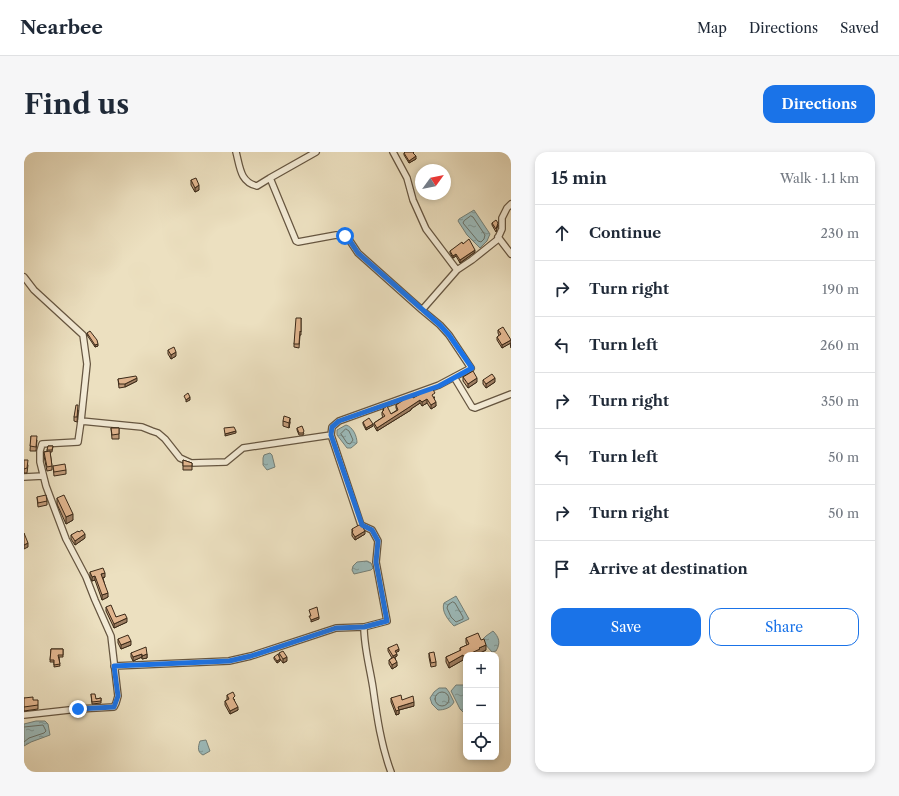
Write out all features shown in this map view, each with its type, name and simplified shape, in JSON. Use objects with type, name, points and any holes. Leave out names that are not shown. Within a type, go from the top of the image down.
[{"type":"street","points":[[236,152],[244,179],[250,184],[257,186],[316,152]]},
{"type":"street","points":[[393,152],[407,178],[413,200],[426,229],[457,270]]},
{"type":"street","points":[[114,666],[229,661],[251,656],[336,628],[364,627],[387,621],[376,562],[378,541],[372,530],[362,525],[331,435],[332,427],[339,421],[439,386],[472,368],[449,335],[440,325],[358,253],[348,238],[345,236],[336,236],[298,242],[296,241],[270,178]]},
{"type":"street","points":[[422,310],[457,270],[496,241],[502,229],[502,218],[507,208],[511,204]]},
{"type":"street","points":[[498,237],[511,254]]},
{"type":"street","points":[[24,277],[34,290],[83,335],[87,364],[78,442],[42,444],[40,451],[40,462],[46,486],[66,539],[86,577],[110,636],[118,696],[114,707],[78,709],[24,716]]},
{"type":"street","points":[[454,377],[472,407],[475,408],[511,394]]},
{"type":"street","points":[[81,421],[142,427],[158,433],[165,439],[180,458],[191,463],[226,462],[243,448],[331,435]]},
{"type":"street","points":[[24,477],[43,476]]},
{"type":"street","points":[[364,627],[364,636],[378,723],[387,762],[391,772]]},
{"type":"water","points":[[474,210],[490,234],[487,241],[480,248],[467,235],[458,221]]},
{"type":"water","points":[[346,425],[353,430],[356,438],[357,443],[351,448],[347,448],[337,435],[337,430]]},
{"type":"water","points":[[270,453],[272,455],[275,467],[267,470],[263,465],[263,458],[264,455]]},
{"type":"water","points":[[367,561],[371,563],[373,568],[371,570],[354,574],[352,570],[353,566],[357,562]]},
{"type":"water","points":[[456,596],[469,619],[454,626],[449,621],[443,606],[444,603]]},
{"type":"water","points":[[493,631],[497,636],[499,643],[496,651],[492,652],[484,643],[483,639]]},
{"type":"water","points":[[456,685],[463,685],[463,712],[460,709],[451,691]]},
{"type":"water","points":[[439,688],[446,688],[454,702],[451,706],[443,710],[438,710],[432,704],[430,698]]},
{"type":"water","points":[[36,721],[45,721],[48,724],[50,735],[24,746],[24,724]]},
{"type":"water","points":[[206,740],[210,751],[203,755],[198,749],[200,741]]},
{"type":"building","points":[[414,152],[413,153],[416,156],[409,161],[404,153]]},
{"type":"building","points":[[196,178],[199,185],[195,188],[191,180]]},
{"type":"building","points":[[496,220],[498,223],[496,229],[492,223]]},
{"type":"building","points":[[469,239],[475,250],[460,260],[456,254],[453,256],[450,251],[462,242],[463,244]]},
{"type":"building","points":[[296,318],[301,318],[299,344],[294,344]]},
{"type":"building","points":[[503,327],[511,340],[502,345],[497,337],[501,334],[498,330]]},
{"type":"building","points":[[90,331],[97,340],[98,344],[95,345],[87,333]]},
{"type":"building","points":[[174,347],[176,352],[171,355],[168,350]]},
{"type":"building","points":[[473,371],[477,378],[468,384],[463,377]]},
{"type":"building","points":[[492,374],[495,378],[486,384],[483,380]]},
{"type":"building","points":[[136,376],[137,378],[125,384],[119,384],[118,379]]},
{"type":"building","points":[[432,388],[435,393],[432,395],[436,402],[431,405],[427,399],[422,402],[420,400],[377,428],[374,423],[385,416],[382,412],[387,406],[391,414],[398,410],[396,405],[408,397],[412,396],[413,398]]},
{"type":"building","points":[[188,393],[190,397],[186,400],[184,396]]},
{"type":"building","points":[[76,405],[78,405],[77,417],[74,417]]},
{"type":"building","points":[[284,416],[290,418],[289,423],[283,421]]},
{"type":"building","points":[[369,418],[373,424],[366,428],[363,422]]},
{"type":"building","points":[[302,426],[304,431],[303,433],[299,433],[297,428]]},
{"type":"building","points":[[234,427],[236,431],[225,434],[224,428]]},
{"type":"building","points":[[111,428],[119,428],[119,434],[112,435]]},
{"type":"building","points":[[31,436],[37,436],[36,447],[30,446]]},
{"type":"building","points":[[48,446],[53,446],[52,450],[47,450]]},
{"type":"building","points":[[50,451],[52,466],[47,467],[44,452]]},
{"type":"building","points":[[24,460],[28,460],[27,468],[24,469]]},
{"type":"building","points":[[183,460],[192,463],[192,466],[183,466]]},
{"type":"building","points":[[65,464],[66,470],[54,472],[53,466]]},
{"type":"building","points":[[46,495],[47,501],[38,503],[37,497]]},
{"type":"building","points":[[64,495],[73,514],[66,517],[57,498]]},
{"type":"building","points":[[359,525],[362,526],[365,531],[355,537],[352,529]]},
{"type":"building","points":[[82,530],[85,534],[75,541],[71,535]]},
{"type":"building","points":[[24,533],[28,543],[24,545]]},
{"type":"building","points":[[103,568],[105,573],[101,574],[108,593],[102,595],[95,576],[92,577],[90,572]]},
{"type":"building","points":[[111,605],[116,617],[125,614],[127,618],[114,624],[106,607]]},
{"type":"building","points":[[317,607],[319,617],[311,620],[309,610]]},
{"type":"building","points":[[478,633],[481,640],[484,639],[486,645],[474,652],[463,652],[463,655],[449,663],[446,657],[461,650],[460,648],[469,644],[466,638]]},
{"type":"building","points":[[128,635],[131,641],[121,645],[118,639]]},
{"type":"building","points":[[397,644],[399,649],[395,651],[397,654],[393,656],[388,648]]},
{"type":"building","points":[[146,647],[147,654],[133,657],[131,653]]},
{"type":"building","points":[[51,649],[63,649],[63,655],[58,655],[60,664],[54,665],[54,660],[50,660]]},
{"type":"building","points":[[283,651],[287,657],[283,659],[279,653]]},
{"type":"building","points":[[434,652],[436,662],[431,663],[429,653]]},
{"type":"building","points":[[278,654],[280,659],[277,661],[274,657]]},
{"type":"building","points":[[394,657],[397,662],[392,665],[389,660]]},
{"type":"building","points":[[233,692],[235,696],[233,698],[238,707],[230,711],[225,701],[229,699],[227,695]]},
{"type":"building","points":[[91,694],[95,694],[96,699],[101,698],[101,701],[92,702]]},
{"type":"building","points":[[401,695],[402,700],[413,696],[414,702],[398,707],[399,710],[396,711],[391,698]]},
{"type":"building","points":[[33,697],[33,700],[38,700],[38,705],[24,707],[24,698]]},
{"type":"route","points":[[78,709],[114,707],[118,696],[114,666],[229,661],[251,656],[336,628],[364,627],[387,621],[376,562],[378,541],[372,530],[362,525],[331,435],[332,427],[339,421],[439,386],[472,368],[449,335],[440,325],[358,253],[345,236]]}]
